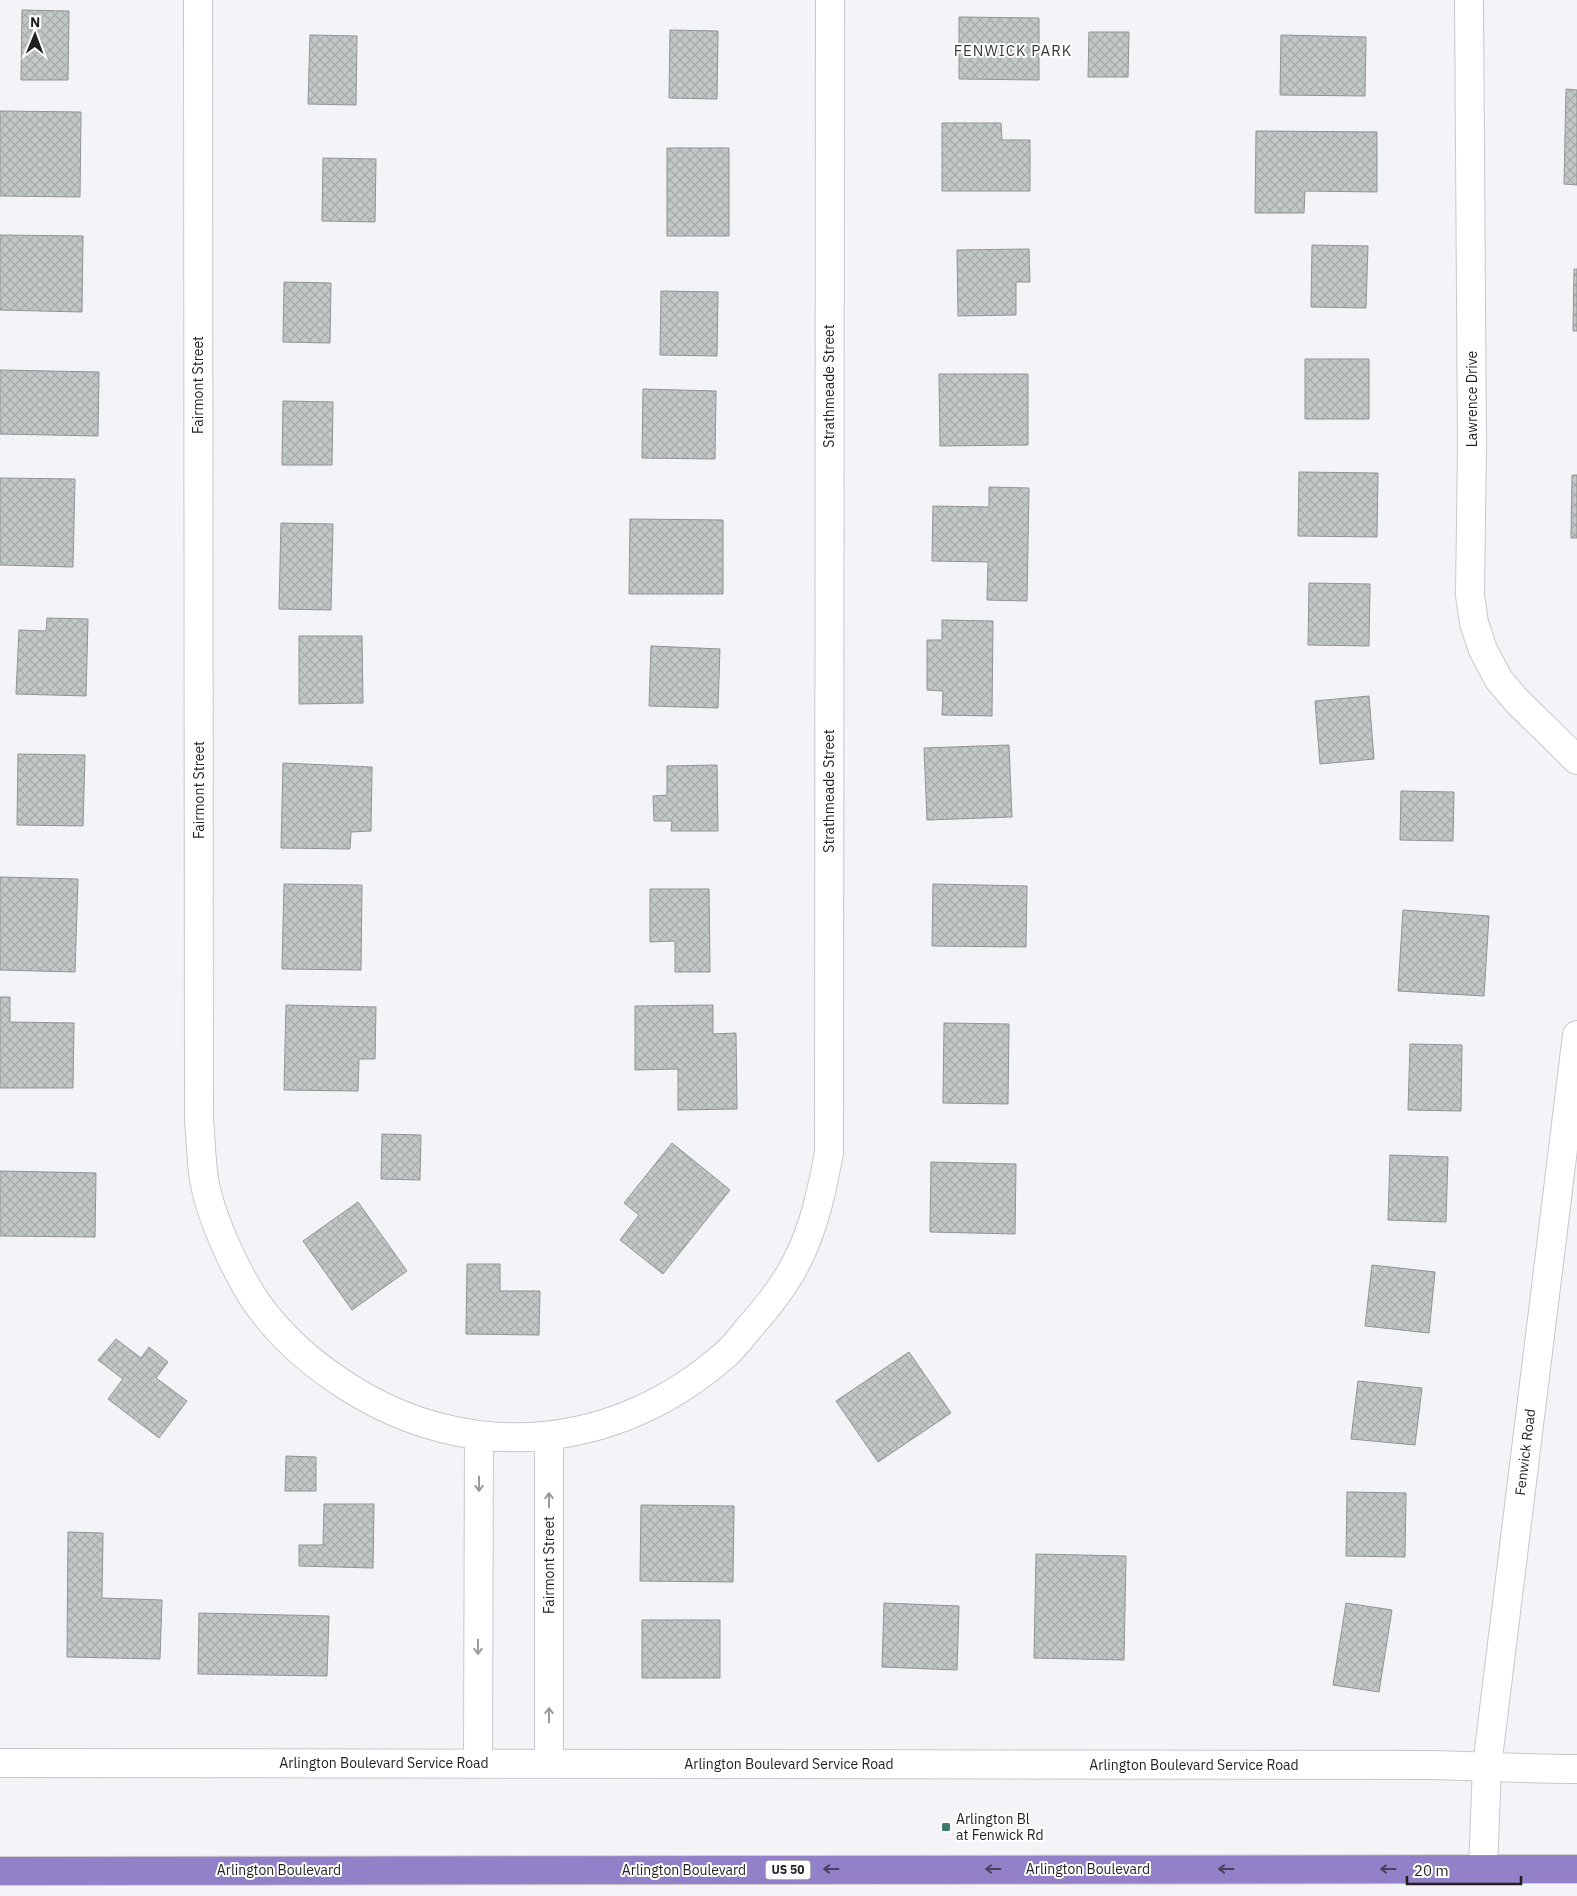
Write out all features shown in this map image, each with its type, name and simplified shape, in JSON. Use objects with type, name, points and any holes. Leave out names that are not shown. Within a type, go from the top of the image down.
[{"type":"highway","name":"Arlington Boulevard","points":[[0,1871],[1577,1869]]},
{"type":"street","name":"Fairmont Street","points":[[198,0],[199,1121],[204,1179],[228,1252],[256,1302],[281,1332],[324,1372],[374,1404],[422,1423],[479,1435],[514,1438],[549,1437],[549,1763]]},
{"type":"street","name":"Strathmeade Street","points":[[549,1437],[583,1431],[630,1415],[681,1389],[726,1354],[768,1308],[798,1259],[818,1210],[829,1153],[830,0]]},
{"type":"street","name":"Lawrence Drive","points":[[1469,0],[1472,436],[1470,595],[1474,623],[1483,650],[1499,680],[1577,760]]},
{"type":"street","name":"Fenwick Road","points":[[1483,1869],[1486,1766],[1577,1035]]},
{"type":"street","points":[[478,1763],[479,1435]]},
{"type":"street","name":"Arlington Boulevard Service Road","points":[[0,1763],[549,1763],[1486,1766],[1537,1769],[1577,1768]]},
{"type":"building","points":[[22,10],[69,11],[68,80],[21,80]]},
{"type":"building","points":[[959,17],[1039,18],[1039,80],[959,79]]},
{"type":"building","points":[[670,30],[718,31],[717,99],[669,98]]},
{"type":"building","points":[[1089,32],[1129,32],[1128,77],[1088,77]]},
{"type":"building","points":[[310,35],[357,36],[356,105],[308,104]]},
{"type":"building","points":[[1281,35],[1366,37],[1365,96],[1280,95]]},
{"type":"building","points":[[1566,89],[1577,90],[1577,185],[1564,184]]},
{"type":"building","points":[[0,111],[81,112],[80,197],[0,196]]},
{"type":"building","points":[[942,123],[1001,123],[1002,140],[1030,140],[1030,191],[942,191]]},
{"type":"building","points":[[1256,131],[1377,132],[1377,192],[1305,191],[1304,213],[1255,213]]},
{"type":"building","points":[[667,148],[729,148],[729,236],[667,236]]},
{"type":"building","points":[[323,158],[376,159],[375,222],[322,221]]},
{"type":"building","points":[[0,235],[83,236],[82,312],[0,310]]},
{"type":"building","points":[[1312,245],[1368,246],[1366,308],[1311,307]]},
{"type":"building","points":[[1029,249],[1030,282],[1016,282],[1016,315],[958,316],[957,250]]},
{"type":"building","points":[[1574,269],[1577,269],[1577,331],[1573,331]]},
{"type":"building","points":[[284,282],[331,283],[330,343],[283,342]]},
{"type":"building","points":[[661,291],[718,292],[717,356],[660,355]]},
{"type":"building","points":[[1305,359],[1369,359],[1369,419],[1305,419]]},
{"type":"building","points":[[0,370],[99,372],[98,436],[0,434]]},
{"type":"building","points":[[939,374],[1028,374],[1028,445],[940,446]]},
{"type":"building","points":[[643,389],[716,391],[715,459],[642,458]]},
{"type":"building","points":[[283,401],[333,402],[332,465],[282,465]]},
{"type":"building","points":[[1299,472],[1378,473],[1377,537],[1298,536]]},
{"type":"building","points":[[1572,475],[1577,475],[1577,538],[1571,538]]},
{"type":"building","points":[[0,478],[75,479],[73,567],[0,565]]},
{"type":"building","points":[[989,487],[1029,488],[1027,601],[987,600],[988,562],[932,561],[933,506],[989,507]]},
{"type":"building","points":[[630,519],[723,520],[723,594],[629,594]]},
{"type":"building","points":[[281,523],[333,524],[331,610],[279,609]]},
{"type":"building","points":[[1309,583],[1370,584],[1369,646],[1308,645]]},
{"type":"building","points":[[47,618],[88,619],[86,696],[16,694],[19,630],[46,631]]},
{"type":"building","points":[[942,620],[993,621],[992,716],[942,715],[943,691],[927,690],[927,640],[942,640]]},
{"type":"building","points":[[299,636],[362,636],[363,703],[299,704]]},
{"type":"building","points":[[651,646],[720,649],[718,708],[649,706]]},
{"type":"building","points":[[1369,696],[1374,759],[1320,764],[1315,701]]},
{"type":"building","points":[[1009,745],[1012,817],[927,820],[924,748]]},
{"type":"building","points":[[18,754],[85,755],[83,826],[17,825]]},
{"type":"building","points":[[283,763],[372,767],[371,831],[351,832],[350,849],[281,848]]},
{"type":"building","points":[[717,765],[718,831],[671,831],[672,821],[654,821],[653,796],[667,795],[667,766]]},
{"type":"building","points":[[1401,791],[1454,792],[1453,841],[1400,840]]},
{"type":"building","points":[[0,877],[78,879],[75,972],[0,970]]},
{"type":"building","points":[[284,884],[362,885],[361,970],[282,969]]},
{"type":"building","points":[[933,884],[1027,886],[1026,947],[932,946]]},
{"type":"building","points":[[650,889],[709,889],[710,972],[675,972],[675,941],[650,942]]},
{"type":"building","points":[[1403,910],[1489,916],[1484,996],[1398,991]]},
{"type":"building","points":[[0,997],[10,997],[10,1022],[74,1023],[73,1088],[0,1088]]},
{"type":"building","points":[[286,1005],[376,1007],[375,1059],[359,1059],[358,1091],[284,1090]]},
{"type":"building","points":[[713,1005],[713,1034],[736,1033],[737,1109],[678,1110],[678,1069],[635,1070],[635,1006]]},
{"type":"building","points":[[944,1023],[1009,1024],[1008,1104],[943,1103]]},
{"type":"building","points":[[1410,1044],[1462,1045],[1461,1111],[1408,1110]]},
{"type":"building","points":[[382,1134],[421,1135],[420,1180],[381,1179]]},
{"type":"building","points":[[672,1143],[730,1190],[663,1274],[620,1240],[639,1215],[624,1203]]},
{"type":"building","points":[[1390,1155],[1448,1157],[1446,1222],[1388,1220]]},
{"type":"building","points":[[931,1162],[1016,1164],[1015,1234],[930,1232]]},
{"type":"building","points":[[0,1171],[96,1173],[95,1237],[0,1236]]},
{"type":"building","points":[[358,1202],[407,1271],[352,1310],[303,1241]]},
{"type":"building","points":[[467,1264],[500,1264],[500,1291],[540,1291],[539,1335],[466,1334]]},
{"type":"building","points":[[1372,1265],[1435,1272],[1429,1333],[1365,1326]]},
{"type":"building","points":[[116,1339],[141,1358],[149,1347],[168,1362],[156,1378],[187,1401],[159,1438],[108,1399],[123,1379],[98,1360]]},
{"type":"building","points":[[909,1352],[951,1413],[878,1462],[836,1401]]},
{"type":"building","points":[[1358,1381],[1422,1388],[1415,1445],[1351,1439]]},
{"type":"building","points":[[286,1456],[316,1457],[316,1491],[285,1491]]},
{"type":"building","points":[[1347,1492],[1406,1493],[1405,1557],[1346,1556]]},
{"type":"building","points":[[324,1504],[374,1504],[373,1568],[299,1566],[299,1545],[323,1545]]},
{"type":"building","points":[[641,1505],[734,1506],[733,1582],[640,1581]]},
{"type":"building","points":[[68,1532],[103,1533],[102,1598],[162,1600],[160,1659],[67,1657]]},
{"type":"building","points":[[1036,1554],[1126,1556],[1124,1660],[1034,1658]]},
{"type":"building","points":[[884,1603],[959,1606],[957,1670],[882,1667]]},
{"type":"building","points":[[1346,1603],[1392,1610],[1379,1692],[1333,1685]]},
{"type":"building","points":[[199,1613],[329,1616],[327,1676],[198,1674]]},
{"type":"building","points":[[642,1620],[720,1620],[720,1678],[642,1678]]},
{"type":"place","name":"Arlington Bl at Fenwick Rd","points":[[946,1827]]},
{"type":"district","name":"FENWICK PARK","points":[[1013,51]]}]
